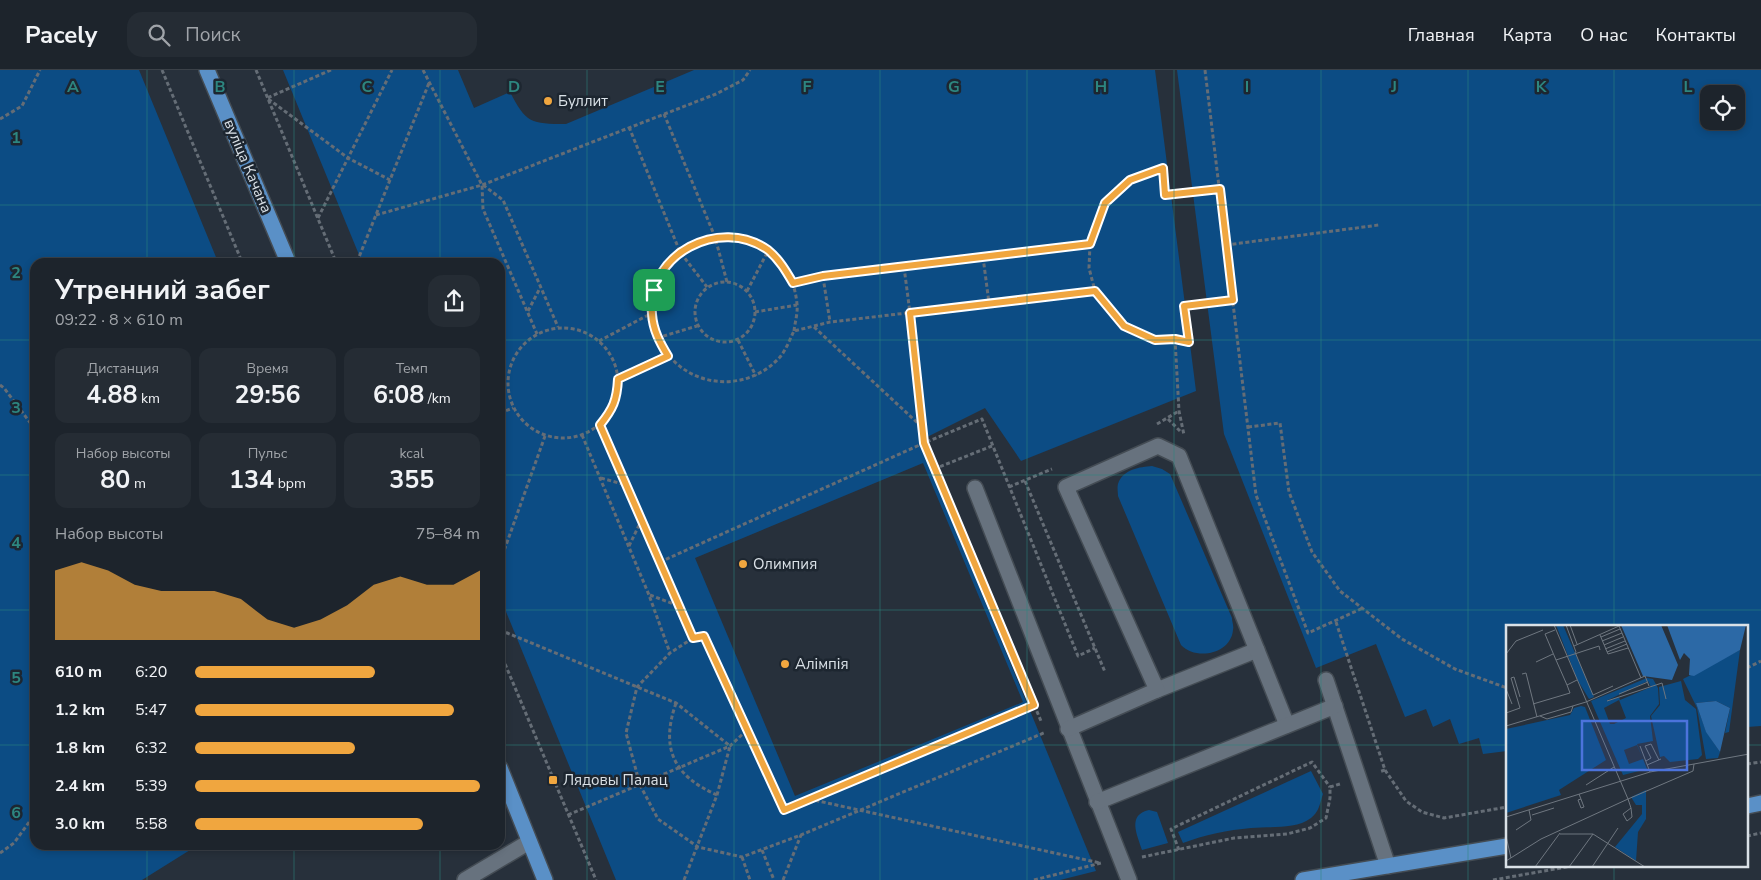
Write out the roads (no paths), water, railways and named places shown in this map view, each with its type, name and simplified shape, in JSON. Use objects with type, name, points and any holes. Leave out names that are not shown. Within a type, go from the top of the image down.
[{"type":"main road","name":"вуліца Качана","points":[[207,70],[286,258]]},
{"type":"main road","points":[[505,780],[545,880]]},
{"type":"main road","points":[[1748,806],[1761,803]]},
{"type":"main road","points":[[1302,880],[1506,846]]},
{"type":"street","points":[[1157,690],[1066,486],[1158,446],[1179,456],[1287,725]]},
{"type":"street","points":[[975,488],[1068,729],[1129,880]]},
{"type":"street","points":[[1068,729],[1256,650]]},
{"type":"street","points":[[1326,680],[1388,866]]},
{"type":"street","points":[[1097,802],[1335,706]]},
{"type":"street","points":[[465,880],[530,842]]},
{"type":"place","name":"Буллит","points":[[548,101]]},
{"type":"place","name":"Олимпия","points":[[743,564]]},
{"type":"place","name":"Алімпія","points":[[785,664]]},
{"type":"place","name":"Лядовы Палац","points":[[553,780]]}]
